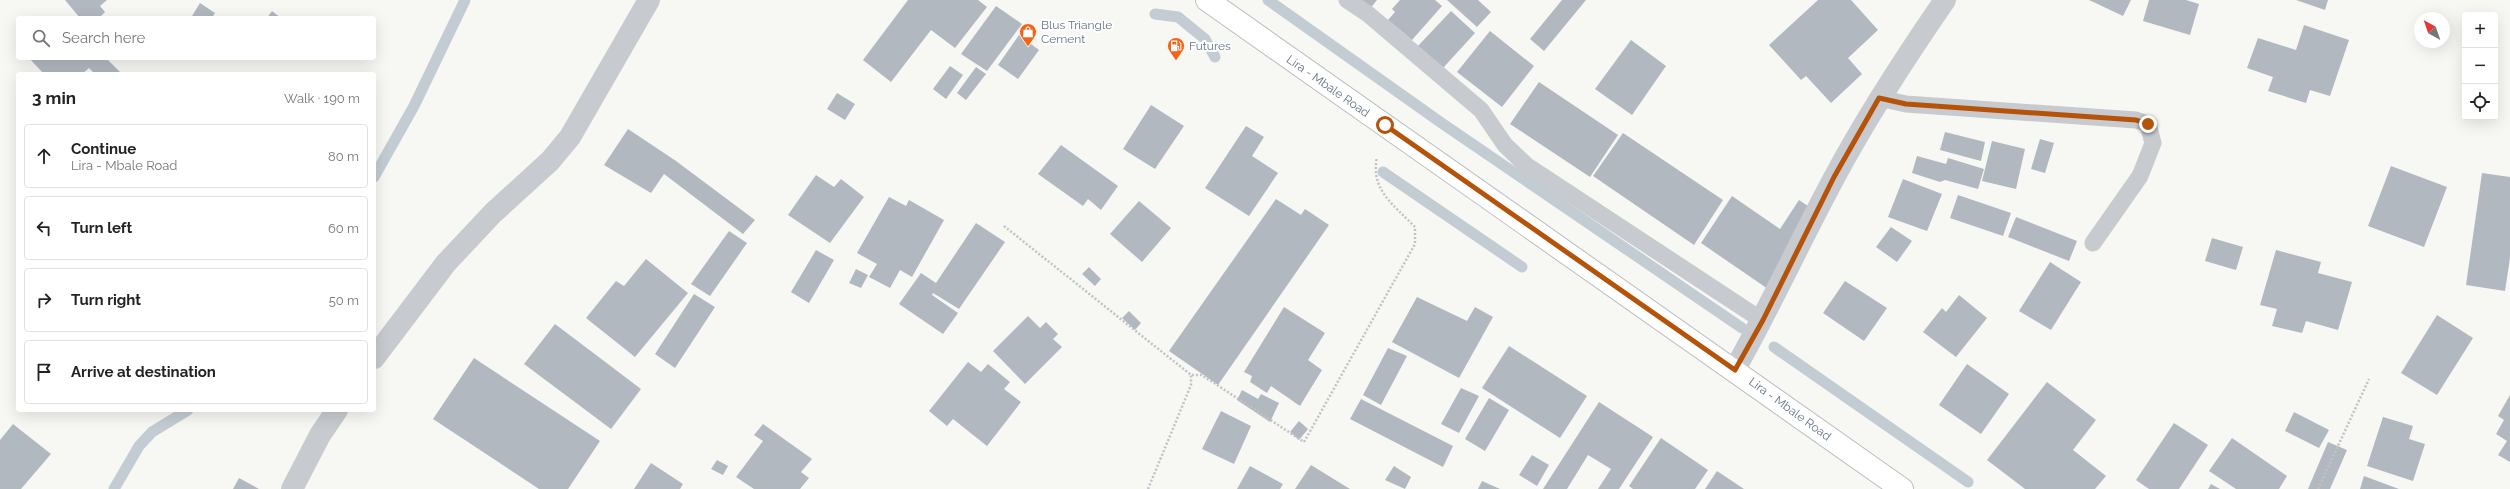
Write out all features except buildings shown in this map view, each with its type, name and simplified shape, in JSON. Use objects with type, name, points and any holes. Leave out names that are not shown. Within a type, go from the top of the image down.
[{"type":"main road","name":"Lira - Mbale Road","points":[[1206,0],[1735,370],[1902,489]]},
{"type":"street","points":[[376,355],[446,263],[493,213],[550,161],[570,137],[649,0]]},
{"type":"street","points":[[1735,370],[1763,320],[1818,208],[1879,98],[1945,0]]},
{"type":"street","points":[[292,489],[320,435],[337,412]]},
{"type":"lane","points":[[1347,0],[1368,14],[1481,110],[1505,145],[1526,165],[1763,320]]},
{"type":"lane","points":[[1879,98],[1906,104],[2136,120],[2148,124],[2153,143],[2140,176],[2092,243]]},
{"type":"path","points":[[1004,226],[1191,375],[1201,375],[1304,442],[1415,244],[1415,227],[1382,193],[1374,174],[1385,125]]},
{"type":"path","points":[[1148,489],[1191,385],[1191,375]]},
{"type":"path","points":[[2318,489],[2369,379]]},
{"type":"waterway","points":[[376,173],[414,106],[465,0]]},
{"type":"waterway","points":[[1268,0],[1443,124],[1742,328]]},
{"type":"waterway","points":[[1155,14],[1178,17],[1205,39],[1215,57]]},
{"type":"waterway","points":[[1383,172],[1522,267]]},
{"type":"waterway","points":[[1774,347],[1968,482]]},
{"type":"waterway","points":[[114,489],[139,446],[152,432],[185,412]]},
{"type":"place","name":"Blus Triangle Cement","points":[[1028,47]]},
{"type":"place","name":"Futures","points":[[1176,61]]},
{"type":"route","points":[[1385,125],[1735,370],[1763,320],[1834,177],[1879,98],[1906,104],[2136,120],[2148,124]]}]
